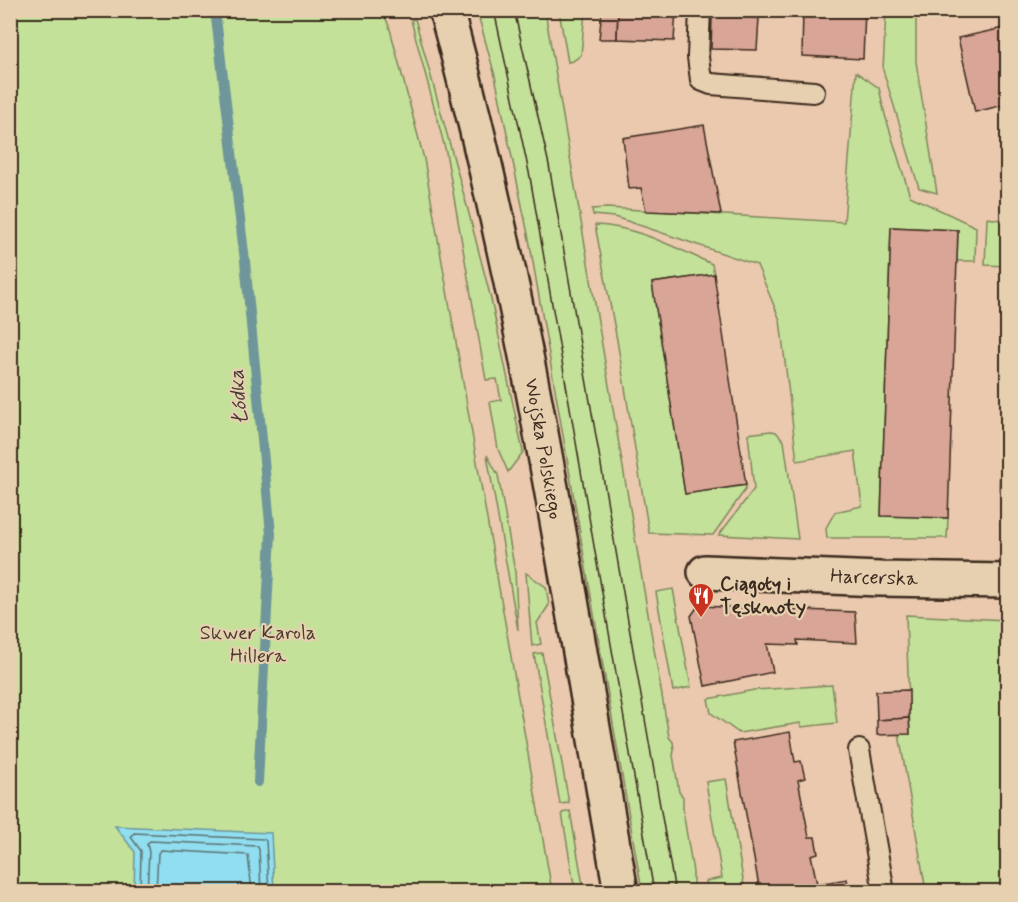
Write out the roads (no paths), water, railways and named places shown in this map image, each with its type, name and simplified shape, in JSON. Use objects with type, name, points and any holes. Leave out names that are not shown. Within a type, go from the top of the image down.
[{"type":"main road","name":"Wojska Polskiego","points":[[446,10],[483,150],[536,402],[621,891]]},
{"type":"main road","name":"Harcerska","points":[[705,572],[880,579],[1008,581]]},
{"type":"lane","points":[[700,10],[698,57],[701,80],[711,84],[814,92]]},
{"type":"lane","points":[[859,750],[884,891]]},
{"type":"water","points":[[115,826],[271,833],[274,891],[134,891],[135,852]]},
{"type":"waterway","name":"Łódka","points":[[215,10],[245,261],[271,534],[258,782]]},
{"type":"tram line","points":[[494,10],[530,177],[654,892]]},
{"type":"tram line","points":[[514,10],[549,165],[675,892]]},
{"type":"place","name":"Ciągoty i Tęsknoty","points":[[701,619]]},
{"type":"park label","name":"Skwer Karola Hillera","points":[[258,644]]}]
